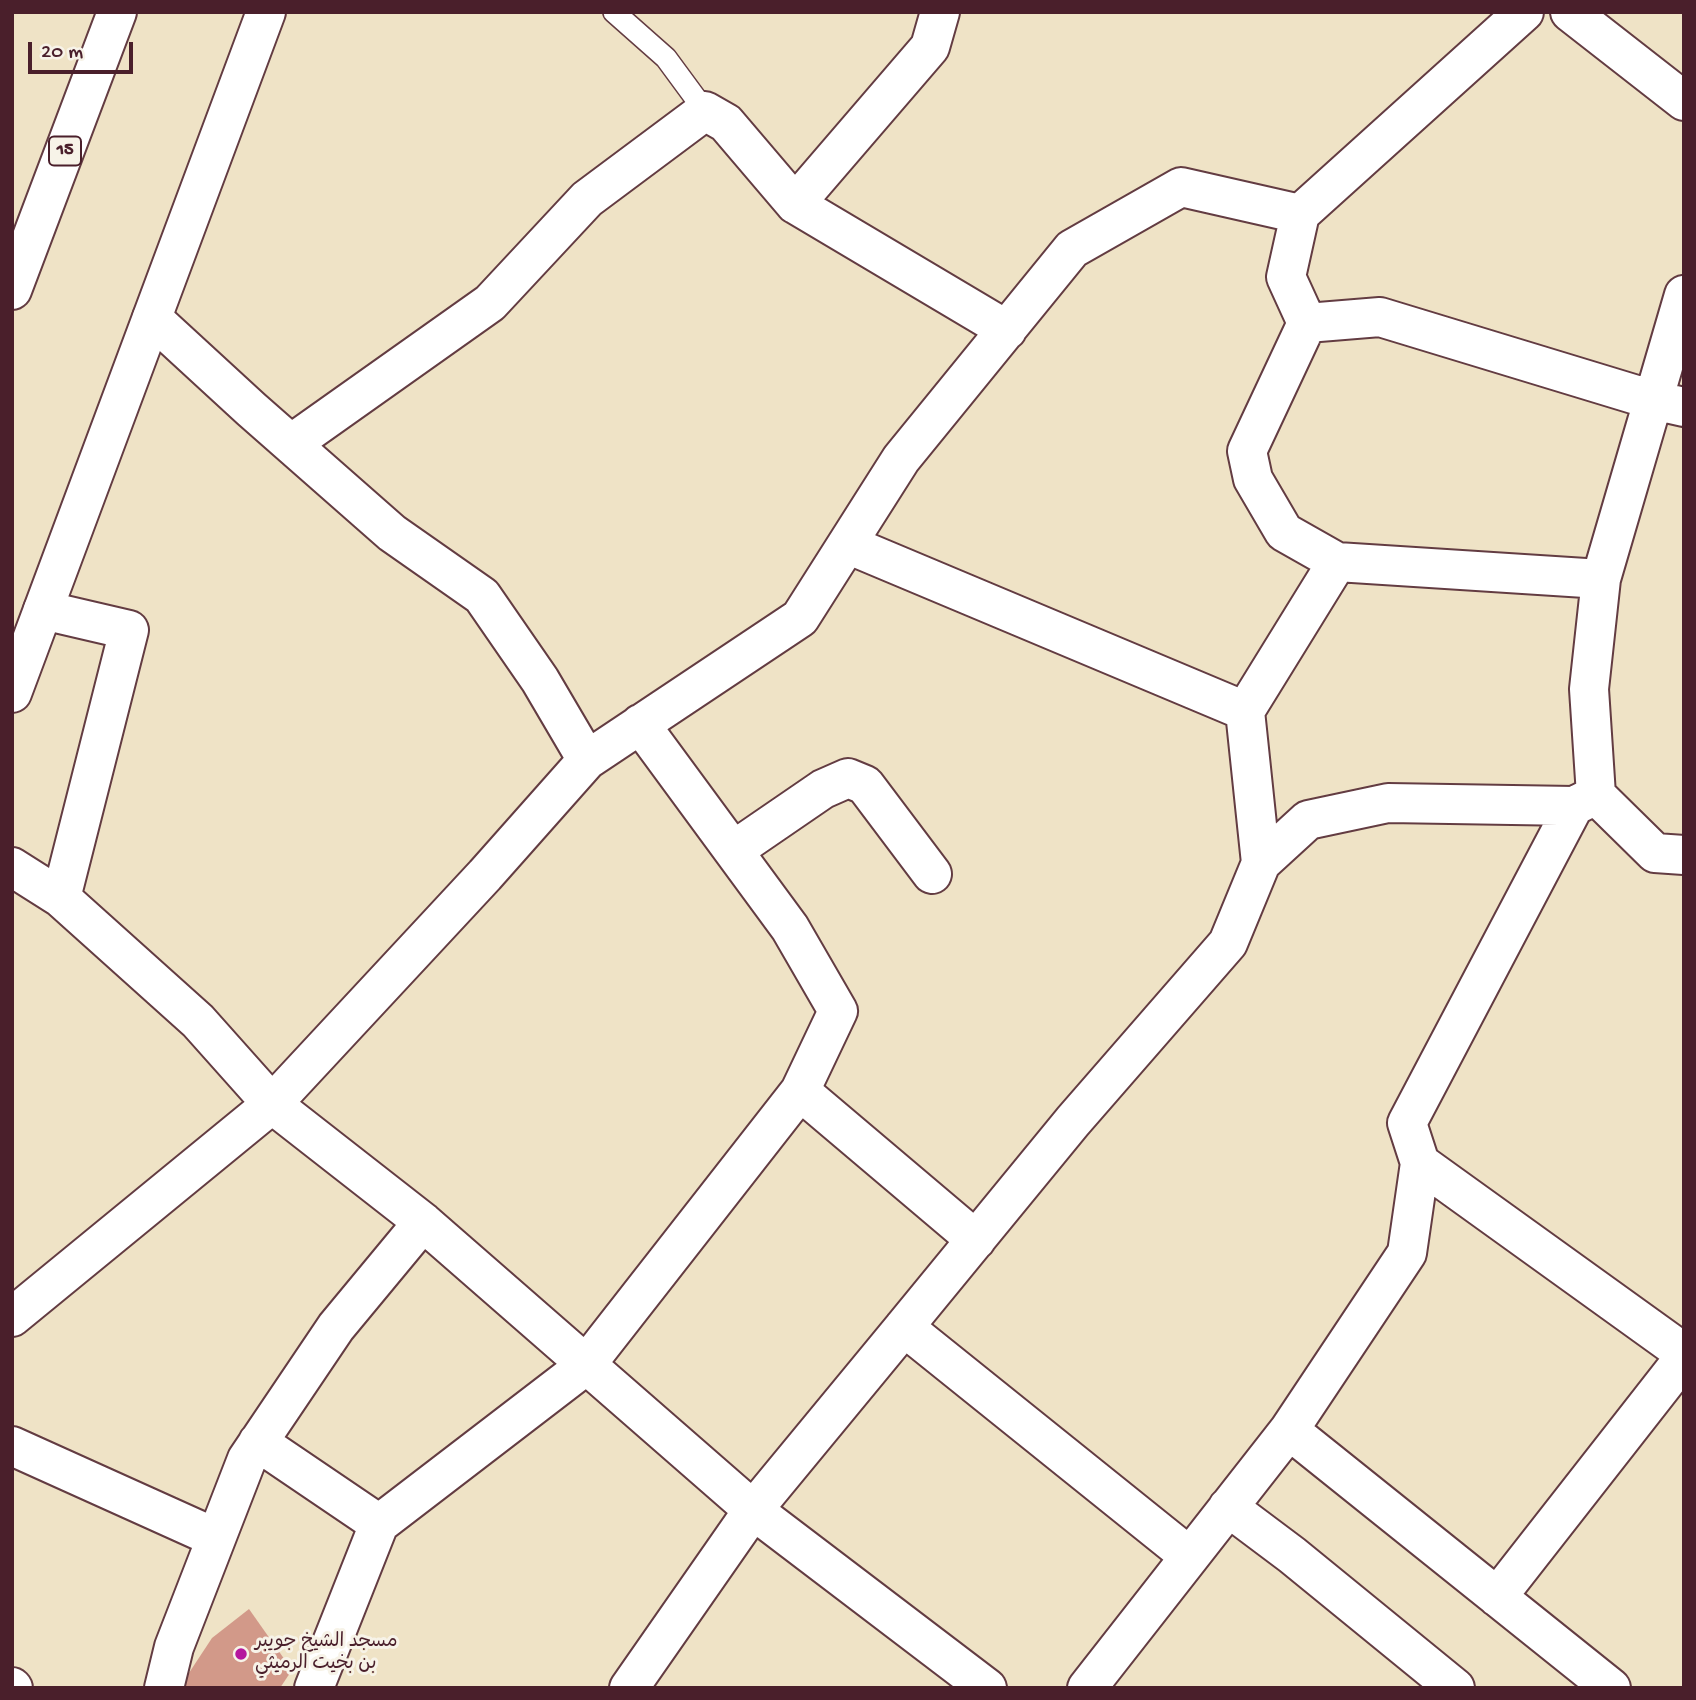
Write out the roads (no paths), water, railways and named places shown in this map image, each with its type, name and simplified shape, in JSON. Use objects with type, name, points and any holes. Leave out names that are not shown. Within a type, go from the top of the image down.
[{"type":"main road","name":"15","points":[[12,290],[117,12]]},
{"type":"main road","points":[[12,693],[266,12]]},
{"type":"main road","points":[[795,204],[930,47],[940,12]]},
{"type":"main road","points":[[1524,12],[1300,214],[1286,278],[1307,323],[1247,452],[1253,479],[1284,531],[1337,562],[1601,579]]},
{"type":"main road","points":[[1570,12],[1684,101]]},
{"type":"main road","points":[[291,444],[490,303],[587,199],[705,111],[726,123],[795,204],[1007,330]]},
{"type":"main road","points":[[12,1317],[272,1104],[485,875],[587,760],[800,618],[901,459],[1072,249],[1181,187],[1300,214]]},
{"type":"main road","points":[[1087,1688],[1289,1430],[1407,1253],[1420,1163],[1407,1123],[1585,800],[1589,689],[1601,579],[1668,404],[1684,295]]},
{"type":"main road","points":[[1307,323],[1380,317],[1668,404]]},
{"type":"main road","points":[[152,318],[392,533],[482,596],[540,680],[587,760]]},
{"type":"main road","points":[[847,544],[1245,711]]},
{"type":"main road","points":[[1261,863],[1245,711],[1337,562]]},
{"type":"main road","points":[[43,610],[129,630],[61,898]]},
{"type":"main road","points":[[314,1688],[379,1524],[585,1366],[800,1091],[838,1011],[790,928],[640,724]]},
{"type":"main road","points":[[734,850],[824,789],[848,778],[865,785],[932,874]]},
{"type":"main road","points":[[629,1688],[753,1510],[1073,1121],[1228,943],[1261,863],[1308,820],[1388,803],[1585,800],[1655,853],[1684,855]]},
{"type":"main road","points":[[12,867],[61,898],[198,1021],[272,1104],[423,1222],[753,1510],[987,1688]]},
{"type":"main road","points":[[800,1091],[976,1240]]},
{"type":"main road","points":[[1420,1163],[1684,1356],[1497,1597]]},
{"type":"main road","points":[[164,1688],[174,1647],[247,1459],[336,1327],[423,1222]]},
{"type":"main road","points":[[904,1327],[1189,1556]]},
{"type":"main road","points":[[1289,1430],[1611,1688]]},
{"type":"main road","points":[[258,1442],[379,1524]]},
{"type":"main road","points":[[12,1446],[216,1538]]},
{"type":"main road","points":[[1228,1507],[1292,1555],[1455,1688]]},
{"type":"lane","points":[[614,12],[666,58],[705,111]]},
{"type":"place","name":"مسجد الشيخ جويبر بن بخيت الرميثي","points":[[241,1654]]}]
